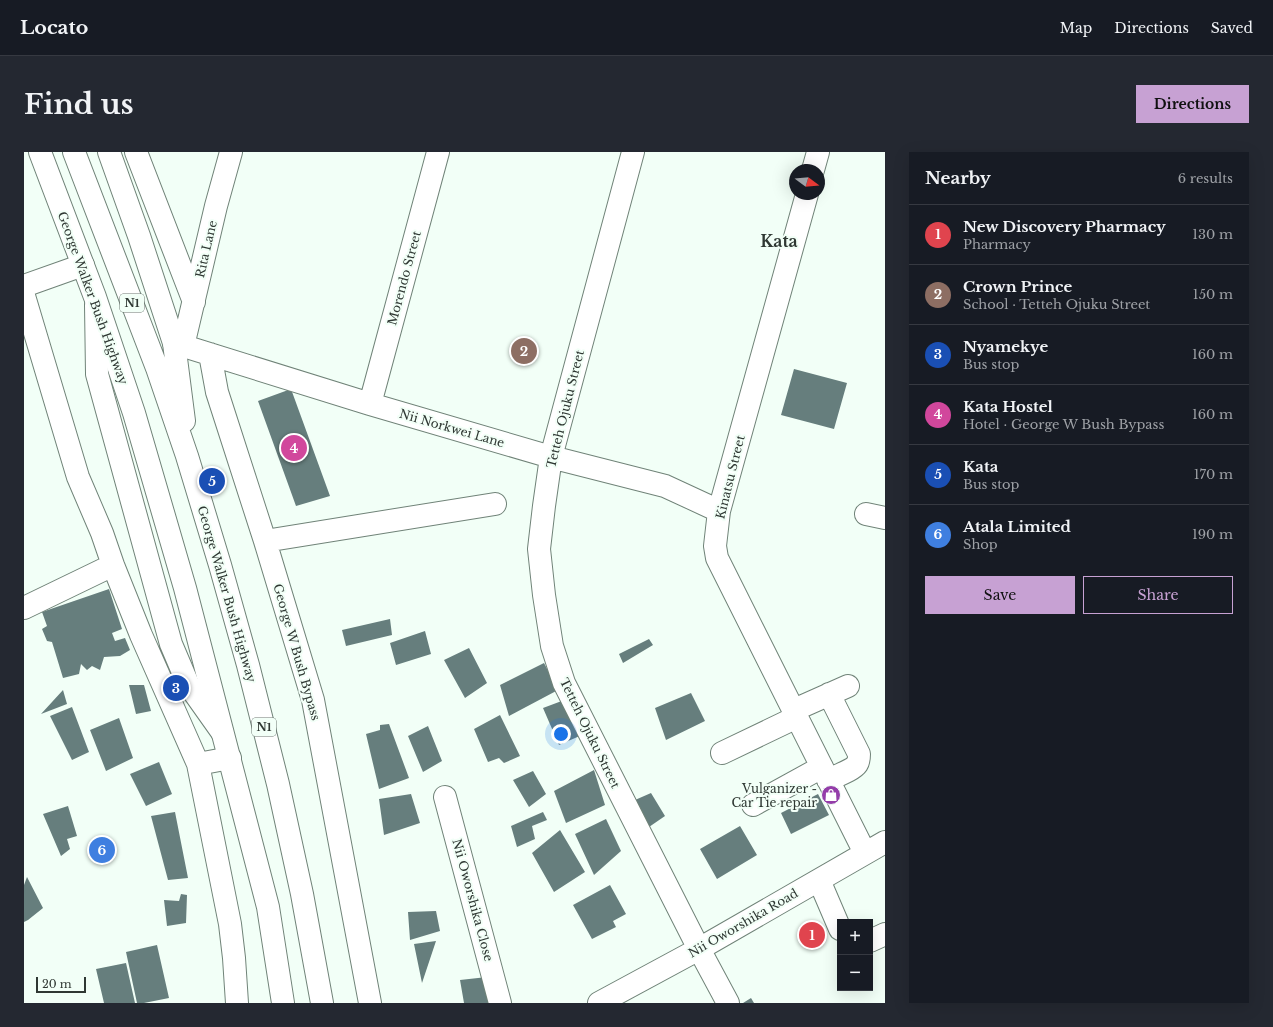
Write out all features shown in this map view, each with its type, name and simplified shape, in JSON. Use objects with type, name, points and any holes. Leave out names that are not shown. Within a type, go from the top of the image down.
[{"type":"main road","name":"George Walker Bush Highway","points":[[40,152],[96,297],[134,413],[185,588],[268,907],[283,1003]]},
{"type":"main road","name":"George Walker Bush Highway","points":[[74,152],[157,368],[187,456],[220,565],[248,665],[272,762],[302,894],[322,1003]]},
{"type":"main road","points":[[109,152],[179,344],[187,456]]},
{"type":"main road","points":[[136,152],[194,302]]},
{"type":"main road","name":"Rita Lane","points":[[179,344],[194,302],[216,206],[232,152]]},
{"type":"main road","name":"Morendo Street","points":[[370,404],[438,152]]},
{"type":"main road","name":"Tetteh Ojuku Street","points":[[633,152],[551,457],[539,549],[544,595],[552,646],[564,683],[728,1003]]},
{"type":"main road","points":[[815,164],[818,152]]},
{"type":"main road","name":"Kinatsu Street","points":[[805,200],[719,512],[715,546],[717,558],[865,853]]},
{"type":"main road","points":[[24,286],[83,265]]},
{"type":"main road","points":[[24,296],[78,477],[102,533],[140,635],[198,764],[230,924],[237,1003]]},
{"type":"main road","name":"Nii Norkwei Lane","points":[[179,344],[370,404],[551,457],[665,486],[719,512]]},
{"type":"main road","name":"George W Bush Bypass","points":[[210,354],[217,392],[265,541],[313,700],[370,1003]]},
{"type":"main road","points":[[265,541],[495,504]]},
{"type":"main road","points":[[24,608],[113,565]]},
{"type":"main road","points":[[722,753],[839,690],[858,754],[857,765],[852,769],[825,773],[753,805]]},
{"type":"main road","points":[[198,764],[230,758]]},
{"type":"main road","name":"Nii Oworshika Close","points":[[445,797],[500,1003]]},
{"type":"main road","name":"Nii Oworshika Road","points":[[599,1003],[699,949],[885,842]]},
{"type":"main road","points":[[819,880],[837,922]]},
{"type":"main road","points":[[873,940],[885,934]]},
{"type":"building","points":[[794,369],[847,383],[834,429],[781,415]]},
{"type":"building","points":[[291,389],[330,496],[296,506],[258,401]]},
{"type":"building","points":[[109,589],[122,629],[112,633],[115,641],[125,638],[130,650],[120,656],[104,657],[100,670],[92,666],[87,670],[81,664],[79,674],[63,678],[52,642],[47,641],[42,629],[47,626],[42,612]]},
{"type":"building","points":[[390,619],[392,635],[346,646],[342,630]]},
{"type":"building","points":[[425,631],[431,654],[396,665],[390,643]]},
{"type":"building","points":[[649,639],[653,645],[623,663],[619,654]]},
{"type":"building","points":[[469,648],[487,683],[465,698],[444,660]]},
{"type":"building","points":[[544,663],[558,690],[509,716],[500,685]]},
{"type":"building","points":[[129,685],[144,685],[151,711],[136,714]]},
{"type":"building","points":[[63,690],[67,704],[41,714]]},
{"type":"building","points":[[691,693],[705,721],[666,740],[655,708]]},
{"type":"building","points":[[567,699],[582,735],[559,745],[543,708]]},
{"type":"building","points":[[72,707],[89,752],[72,760],[50,716]]},
{"type":"building","points":[[500,715],[520,756],[504,763],[499,758],[488,762],[474,729]]},
{"type":"building","points":[[119,718],[133,758],[106,771],[90,730]]},
{"type":"building","points":[[389,724],[409,778],[379,789],[366,734],[380,730],[380,725]]},
{"type":"building","points":[[428,726],[442,761],[423,772],[408,736]]},
{"type":"building","points":[[159,762],[172,794],[146,806],[130,774]]},
{"type":"building","points":[[594,770],[605,805],[566,823],[554,791]]},
{"type":"building","points":[[533,771],[546,794],[529,807],[513,780]]},
{"type":"building","points":[[651,793],[665,816],[649,827],[635,800]]},
{"type":"building","points":[[411,794],[420,823],[384,835],[379,799]]},
{"type":"building","points":[[818,794],[829,815],[791,834],[781,813]]},
{"type":"building","points":[[68,806],[77,836],[67,839],[70,849],[61,856],[43,814]]},
{"type":"building","points":[[175,812],[188,878],[168,880],[151,816]]},
{"type":"building","points":[[543,812],[547,820],[532,826],[535,839],[517,847],[511,826]]},
{"type":"building","points":[[606,819],[621,851],[594,875],[575,834]]},
{"type":"building","points":[[740,826],[757,855],[717,879],[700,849]]},
{"type":"building","points":[[560,830],[585,872],[554,892],[532,853]]},
{"type":"building","points":[[27,877],[43,908],[24,922],[24,885]]},
{"type":"building","points":[[610,885],[626,914],[613,921],[616,927],[592,939],[573,905]]},
{"type":"building","points":[[181,894],[187,895],[186,923],[167,926],[164,900],[179,901]]},
{"type":"building","points":[[436,911],[440,931],[410,940],[408,912]]},
{"type":"building","points":[[436,941],[422,983],[414,944]]},
{"type":"building","points":[[157,945],[169,998],[137,1003],[126,952]]},
{"type":"building","points":[[126,963],[135,1003],[104,1003],[96,969]]},
{"type":"building","points":[[487,977],[490,1003],[464,1003],[460,980]]},
{"type":"building","points":[[751,998],[754,1003],[743,1003]]},
{"type":"place","name":"Crown Prince","points":[[524,351]]},
{"type":"place","name":"Kata Hostel","points":[[294,448]]},
{"type":"place","name":"Kata","points":[[212,481]]},
{"type":"place","name":"Nyamekye","points":[[176,688]]},
{"type":"place","name":"Vulganizer - Car Tie repair","points":[[831,795]]},
{"type":"place","name":"Atala Limited","points":[[102,850]]},
{"type":"place","name":"New Discovery Pharmacy","points":[[812,935]]},
{"type":"district","name":"Kata","points":[[779,241]]}]
